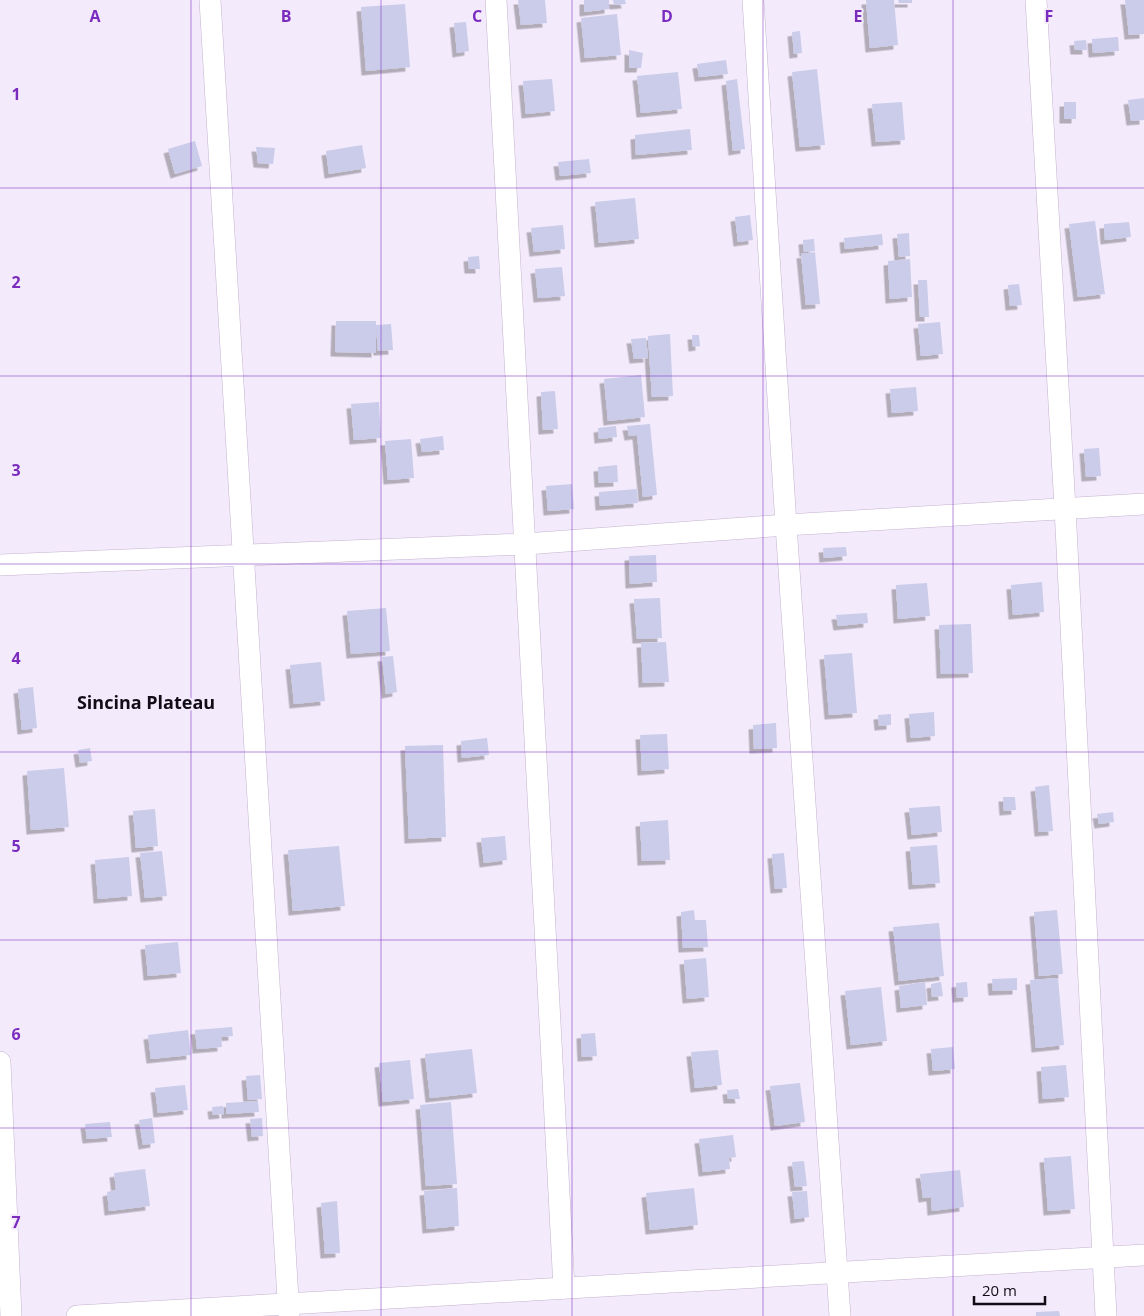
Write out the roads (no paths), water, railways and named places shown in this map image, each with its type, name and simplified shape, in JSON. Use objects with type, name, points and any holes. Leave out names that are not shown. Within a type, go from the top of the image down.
[{"type":"street","points":[[210,0],[289,1310]]},
{"type":"street","points":[[496,0],[564,1288]]},
{"type":"street","points":[[753,0],[786,525],[840,1316]]},
{"type":"street","points":[[1036,0],[1106,1316]]},
{"type":"street","points":[[0,565],[524,544],[786,525],[1144,504]]},
{"type":"street","points":[[0,1062],[11,1316]]},
{"type":"street","points":[[77,1316],[289,1310],[564,1288],[1144,1255]]},
{"type":"district","name":"Sincina Plateau","points":[[146,703]]}]
